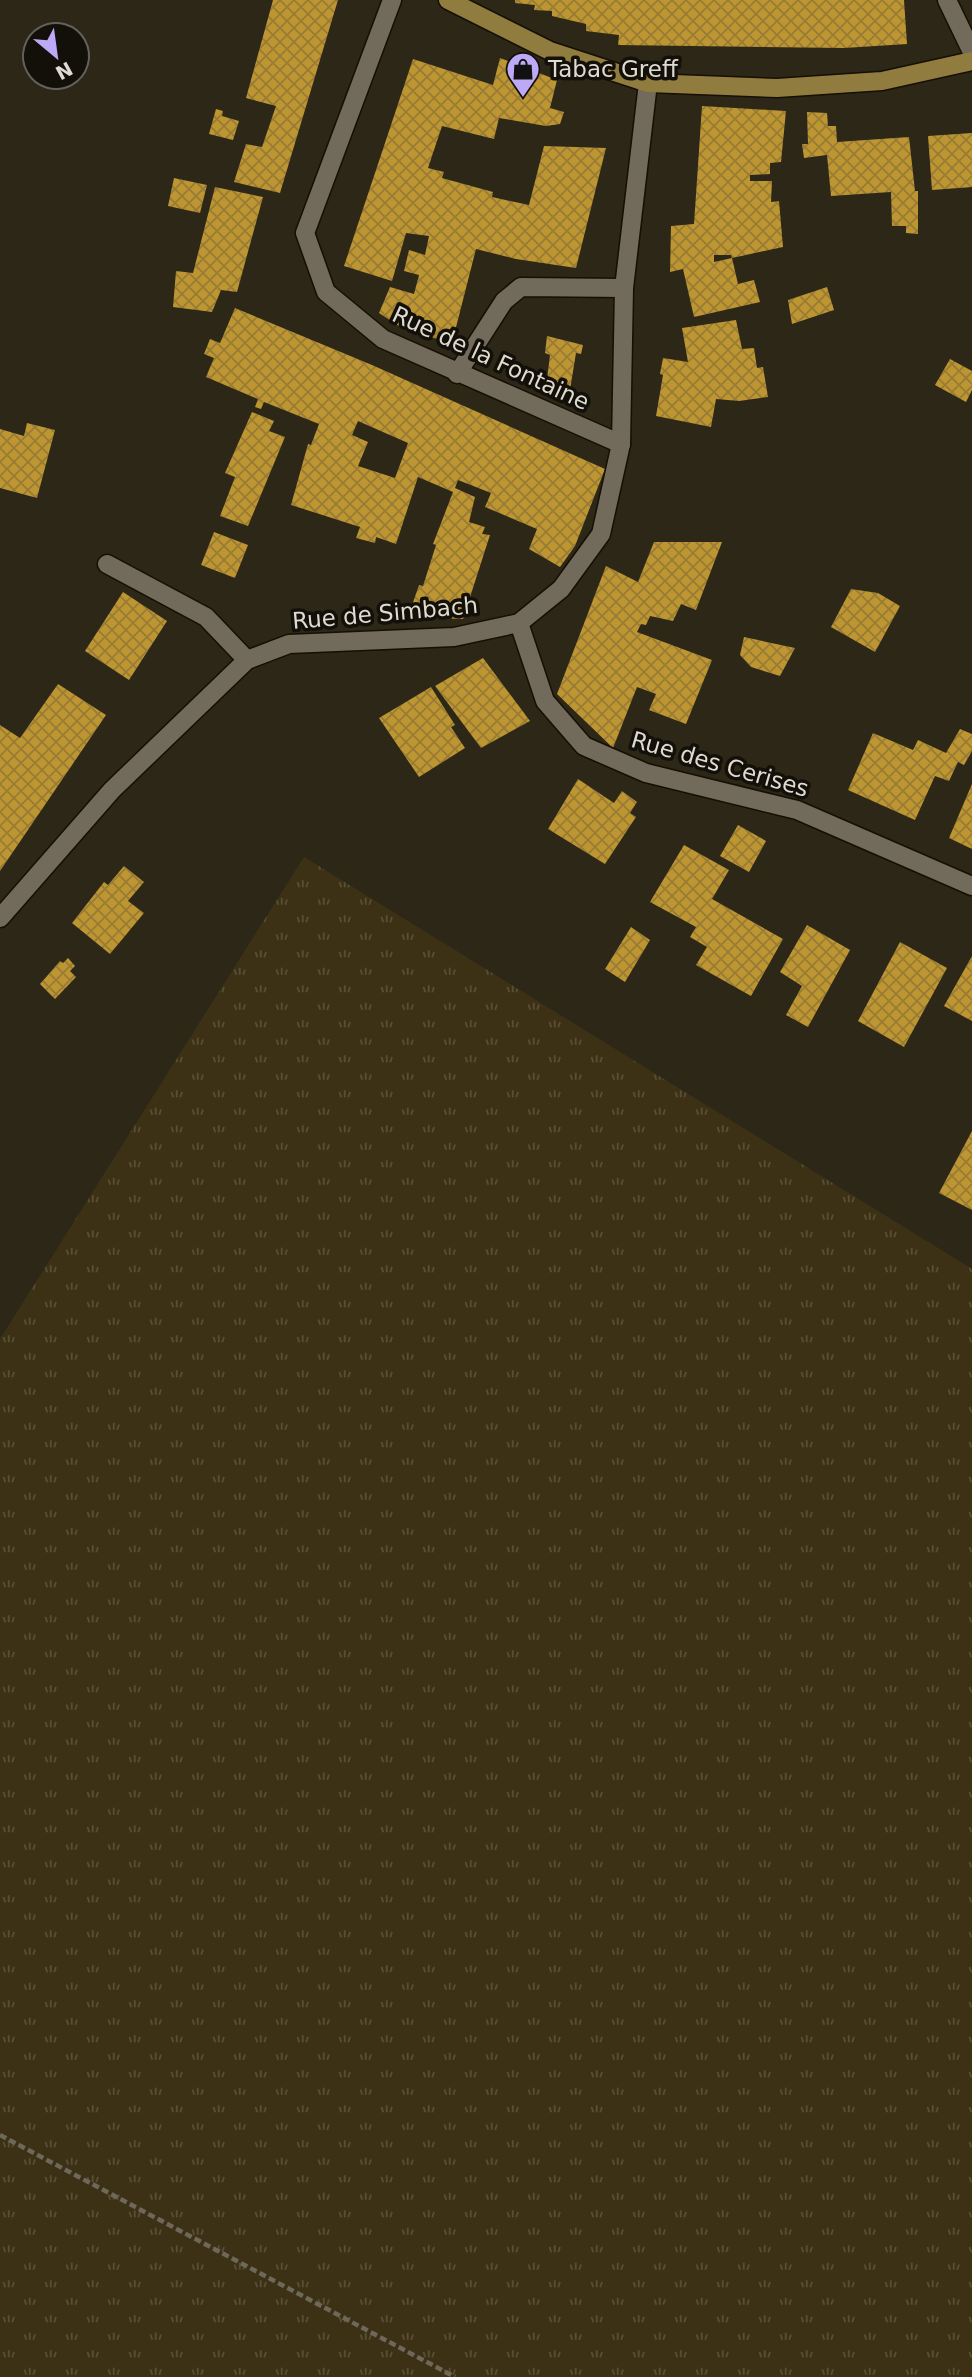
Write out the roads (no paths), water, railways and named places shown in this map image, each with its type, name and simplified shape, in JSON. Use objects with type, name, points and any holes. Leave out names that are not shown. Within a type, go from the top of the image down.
[{"type":"main road","points":[[448,0],[550,51],[648,83],[777,88],[883,81],[972,61]]},
{"type":"street","name":"Rue de la Fontaine","points":[[393,0],[305,233],[326,292],[383,339],[457,374],[621,444]]},
{"type":"street","points":[[947,0],[972,52]]},
{"type":"street","name":"Rue de Simbach","points":[[0,918],[112,790],[247,660],[289,644],[454,637],[519,623],[561,589],[601,534],[621,444],[625,288],[648,83]]},
{"type":"street","points":[[457,374],[504,301],[521,287],[625,288]]},
{"type":"street","points":[[107,564],[206,617],[247,660]]},
{"type":"street","name":"Rue des Cerises","points":[[519,623],[545,701],[584,746],[646,773],[797,810],[972,886]]},
{"type":"place","name":"Tabac Greff","points":[[523,99]]}]
